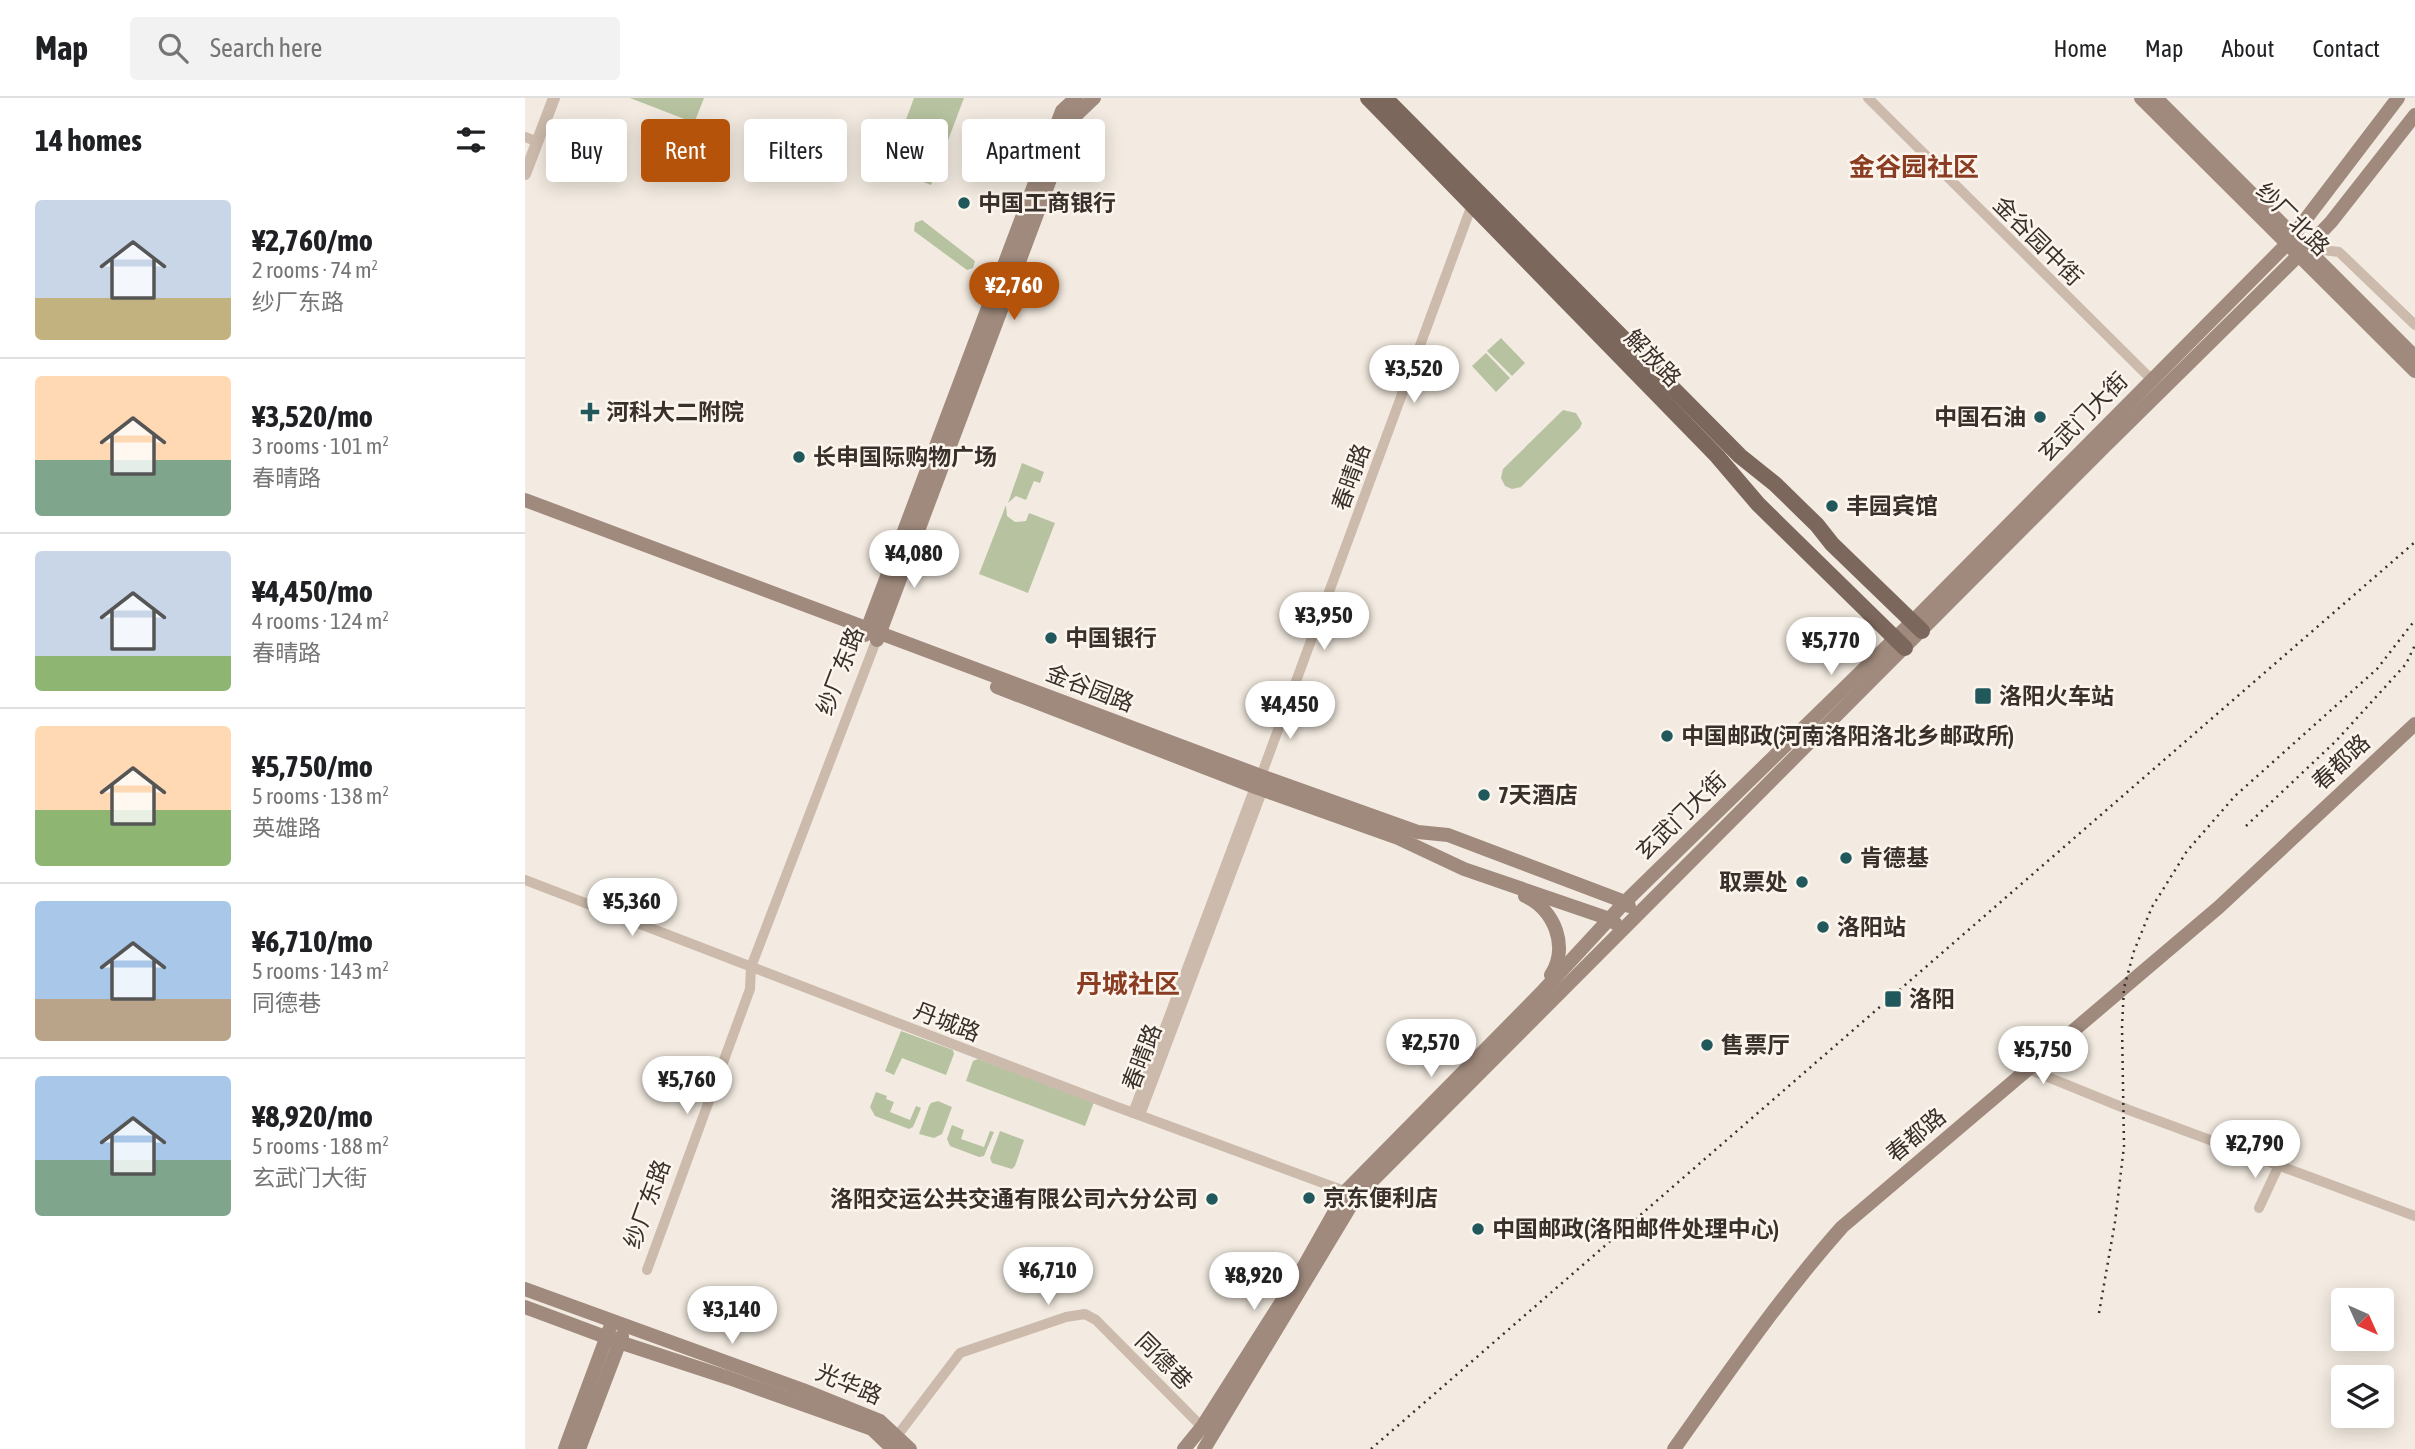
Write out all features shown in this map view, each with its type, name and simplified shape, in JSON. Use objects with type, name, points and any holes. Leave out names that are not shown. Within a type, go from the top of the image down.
[{"type":"main road","name":"纱厂东路","points":[[872,635],[1062,111],[1076,98]]},
{"type":"main road","name":"纱厂东路","points":[[872,635],[1073,118],[1094,98]]},
{"type":"main road","name":"解放路","points":[[1368,98],[1476,198],[1740,456],[1775,484],[1817,525],[1832,544],[1917,626]]},
{"type":"main road","name":"解放路","points":[[1385,98],[1759,504],[1900,643]]},
{"type":"main road","name":"纱厂北路","points":[[2141,98],[2415,357]]},
{"type":"main road","name":"纱厂北路","points":[[2156,98],[2289,240]]},
{"type":"main road","name":"玄武门大街","points":[[1917,626],[2289,240],[2398,98]]},
{"type":"main road","name":"玄武门大街","points":[[1204,1449],[1352,1193],[1638,914],[1917,626],[2302,252],[2331,222],[2415,115]]},
{"type":"main road","name":"纱厂北路","points":[[2302,252],[2415,371]]},
{"type":"main road","name":"金谷园路","points":[[525,500],[1398,838],[1464,869],[1610,919],[1623,929]]},
{"type":"main road","name":"金谷园路","points":[[525,506],[872,635]]},
{"type":"main road","name":"玄武门大街","points":[[1184,1449],[1202,1427],[1352,1193],[1625,902],[1900,643]]},
{"type":"main road","name":"春都路","points":[[1681,1449],[1804,1278],[1846,1230],[2219,907],[2415,724]]},
{"type":"main road","name":"春都路","points":[[1674,1449],[1765,1320],[1842,1227],[2223,910],[2415,733]]},
{"type":"main road","name":"金谷园路","points":[[1260,784],[1418,832],[1448,835],[1625,902],[1638,914]]},
{"type":"main road","points":[[1490,878],[1536,901],[1552,920],[1559,938],[1558,965],[1541,993]]},
{"type":"main road","name":"光华路","points":[[525,1289],[803,1390],[880,1421],[895,1443]]},
{"type":"main road","name":"光华路","points":[[525,1307],[872,1429],[910,1449]]},
{"type":"main road","points":[[579,1449],[619,1322]]},
{"type":"main road","points":[[565,1449],[613,1340]]},
{"type":"street","points":[[525,174],[531,139],[554,98]]},
{"type":"street","name":"金谷园中街","points":[[1868,98],[2152,380]]},
{"type":"street","name":"春晴路","points":[[1137,1114],[1476,198]]},
{"type":"street","points":[[2302,252],[2339,252],[2415,325]]},
{"type":"street","name":"纱厂东路","points":[[647,1270],[750,989],[751,967],[872,635]]},
{"type":"street","name":"丹城路","points":[[525,880],[1137,1114],[1352,1193]]},
{"type":"street","points":[[2031,1070],[2129,1110],[2415,1216]]},
{"type":"street","points":[[2259,1208],[2279,1166]]},
{"type":"street","name":"同德巷","points":[[895,1443],[960,1353],[1066,1317],[1086,1314],[1096,1320],[1202,1427]]},
{"type":"green space","points":[[630,98],[704,98],[696,119],[684,119]]},
{"type":"green space","points":[[914,98],[964,98],[948,140],[948,119],[906,119]]},
{"type":"green space","points":[[922,220],[975,261],[973,268],[967,270],[914,231],[915,223]]},
{"type":"green space","points":[[1501,338],[1525,363],[1512,376],[1487,351]]},
{"type":"green space","points":[[1486,353],[1510,378],[1496,392],[1472,366]]},
{"type":"green space","points":[[1563,410],[1576,413],[1582,423],[1580,428],[1521,487],[1512,489],[1505,486],[1501,478],[1503,469]]},
{"type":"green space","points":[[1022,463],[1044,472],[1040,483],[1034,481],[1026,500],[1016,496],[1008,503]]},
{"type":"green space","points":[[1006,505],[1007,516],[1015,522],[1026,521],[1029,513],[1055,523],[1028,593],[979,574]]},
{"type":"green space","points":[[901,1031],[953,1050],[946,1075],[902,1058],[894,1075],[885,1071]]},
{"type":"green space","points":[[978,1059],[1094,1102],[1085,1126],[966,1081],[973,1061]]},
{"type":"green space","points":[[876,1092],[894,1102],[890,1112],[910,1120],[916,1106],[921,1108],[913,1127],[909,1129],[875,1116],[870,1107]]},
{"type":"green space","points":[[938,1101],[952,1107],[942,1134],[934,1138],[919,1134],[929,1106]]},
{"type":"green space","points":[[952,1125],[964,1130],[961,1139],[984,1147],[990,1131],[994,1132],[984,1156],[979,1157],[950,1146],[947,1139]]},
{"type":"green space","points":[[1000,1131],[1024,1140],[1012,1169],[992,1163],[990,1158]]},
{"type":"railway","points":[[1371,1449],[2415,542]]},
{"type":"railway","points":[[2099,1313],[2115,1222],[2124,1146],[2124,988],[2134,951],[2152,907],[2187,851],[2235,796],[2377,669],[2415,620]]},
{"type":"railway","points":[[2246,826],[2336,741],[2406,664],[2415,645]]},
{"type":"place","name":"中国工商银行","points":[[964,203]]},
{"type":"place","name":"河科大二附院","points":[[590,412]]},
{"type":"place","name":"中国石油","points":[[2040,417]]},
{"type":"place","name":"长申国际购物广场","points":[[799,457]]},
{"type":"place","name":"丰园宾馆","points":[[1832,506]]},
{"type":"place","name":"中国银行","points":[[1051,638]]},
{"type":"place","name":"洛阳火车站","points":[[1983,696]]},
{"type":"place","name":"中国邮政(河南洛阳洛北乡邮政所)","points":[[1667,736]]},
{"type":"place","name":"7天酒店","points":[[1484,795]]},
{"type":"place","name":"肯德基","points":[[1846,858]]},
{"type":"place","name":"取票处","points":[[1802,882]]},
{"type":"place","name":"洛阳站","points":[[1823,927]]},
{"type":"place","name":"洛阳","points":[[1893,999]]},
{"type":"place","name":"售票厅","points":[[1707,1045]]},
{"type":"place","name":"京东便利店","points":[[1309,1198]]},
{"type":"place","name":"洛阳交运公共交通有限公司六分公司","points":[[1212,1199]]},
{"type":"place","name":"中国邮政(洛阳邮件处理中心)","points":[[1478,1229]]},
{"type":"district","name":"金谷园社区","points":[[1914,167]]},
{"type":"district","name":"丹城社区","points":[[1128,984]]}]
